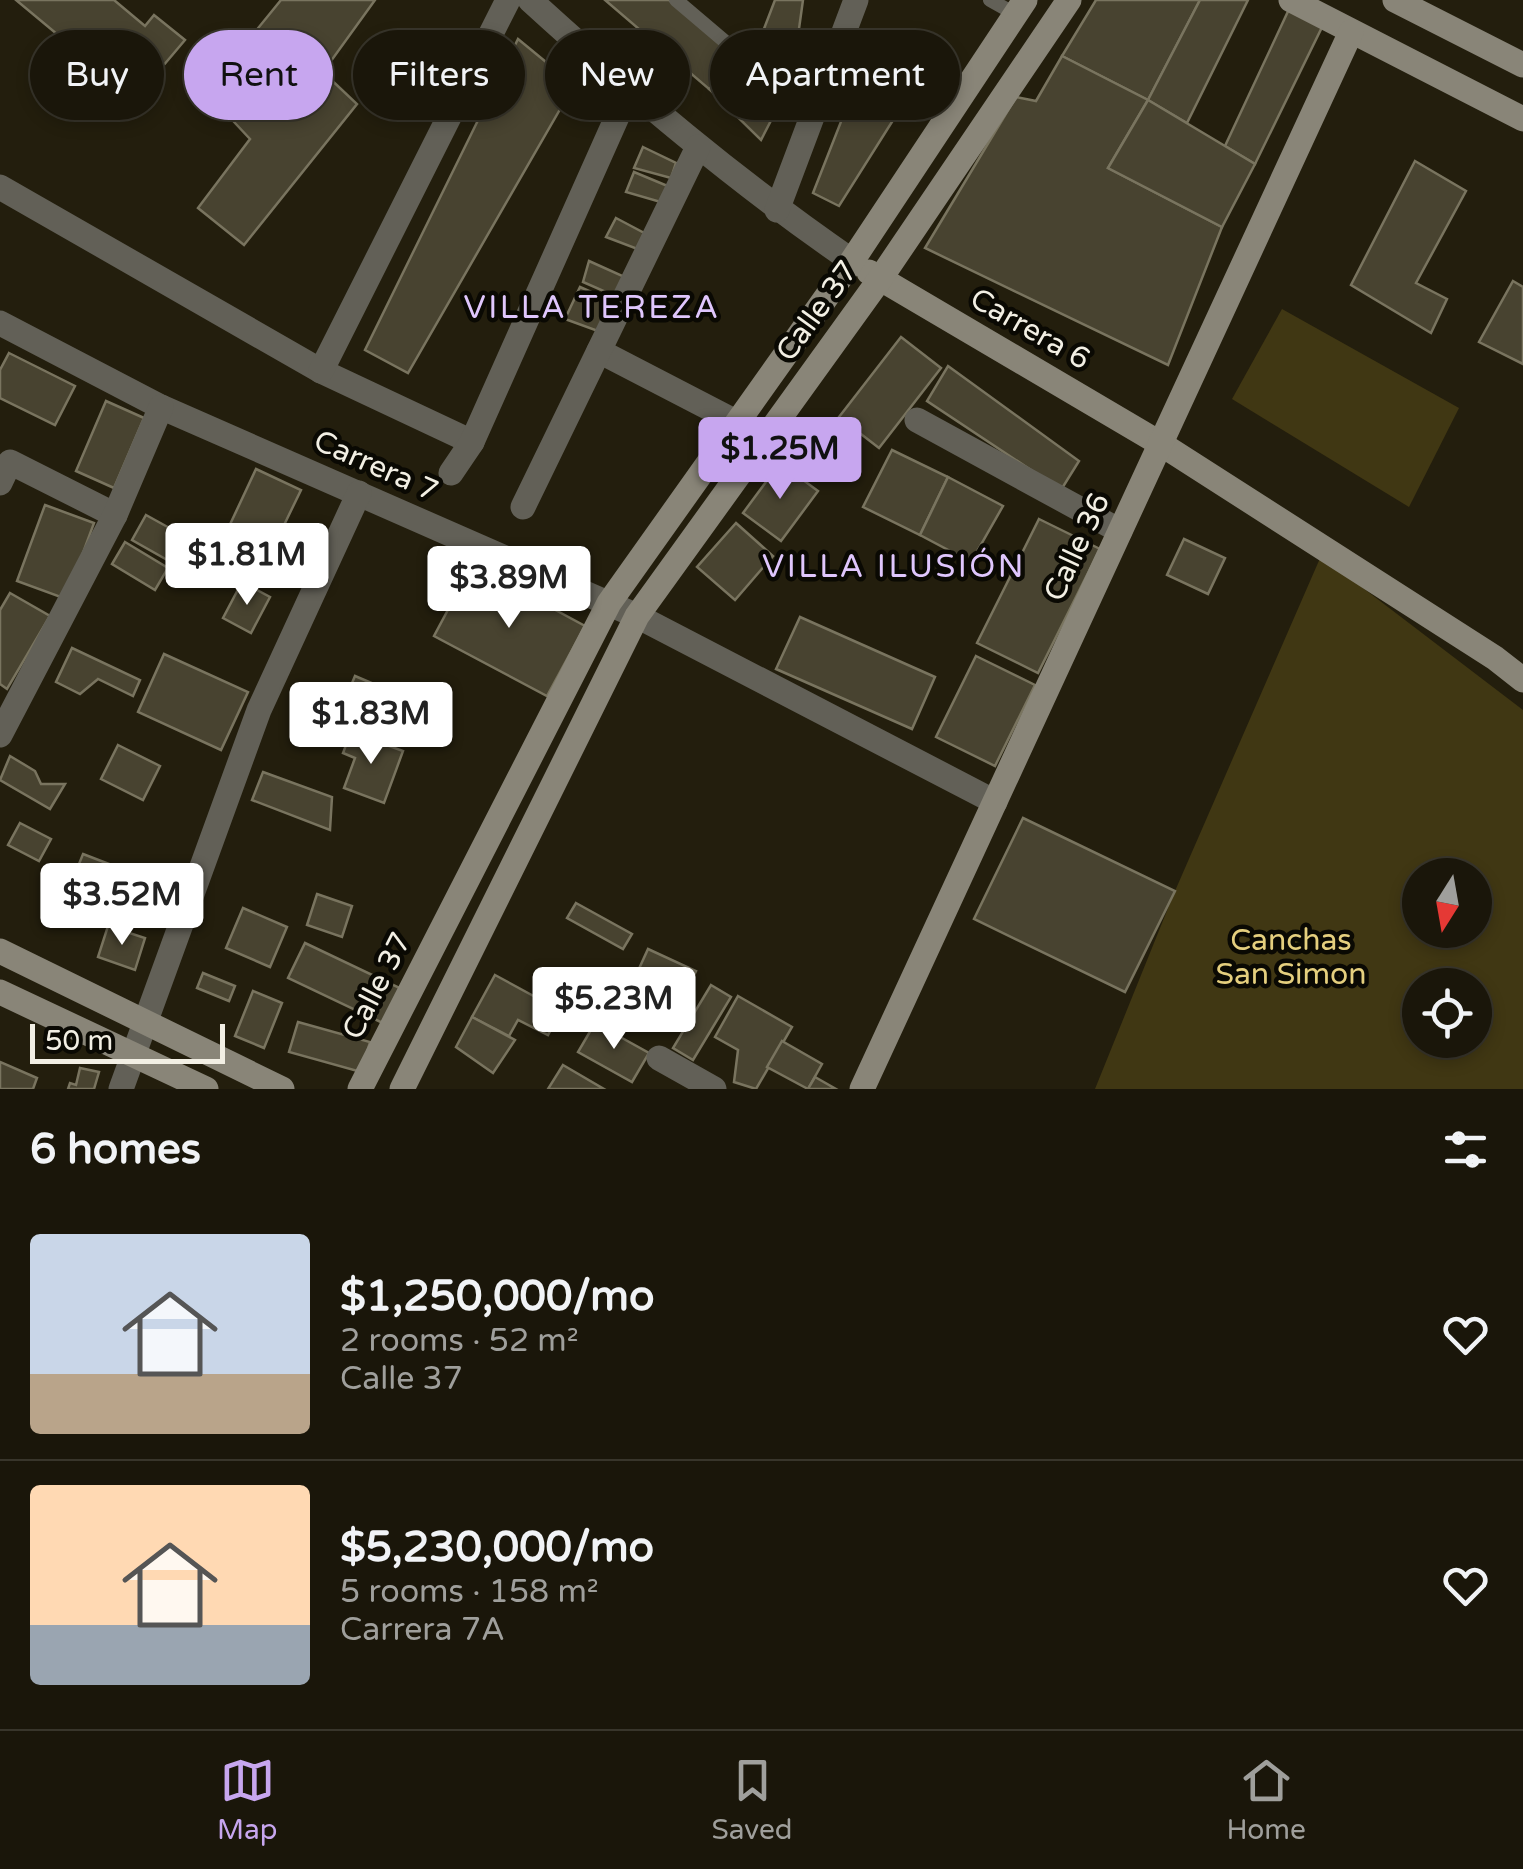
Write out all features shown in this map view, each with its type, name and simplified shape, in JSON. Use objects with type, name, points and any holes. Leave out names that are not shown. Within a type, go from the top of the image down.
[{"type":"main road","name":"Calle 37","points":[[402,1089],[637,616],[880,279],[1069,0]]},
{"type":"main road","points":[[1290,0],[1523,119]]},
{"type":"main road","points":[[1395,0],[1523,64]]},
{"type":"main road","name":"Calle 37","points":[[360,1089],[609,603],[852,261],[1020,7]]},
{"type":"main road","name":"Calle 36","points":[[862,1089],[1351,32]]},
{"type":"main road","name":"Carrera 6","points":[[852,261],[1161,444],[1495,658],[1523,680]]},
{"type":"main road","points":[[0,952],[282,1089]]},
{"type":"main road","points":[[0,992],[136,1052],[206,1089]]},
{"type":"street","points":[[321,371],[508,0]]},
{"type":"street","name":"Carrera 6","points":[[530,0],[563,30]]},
{"type":"street","points":[[845,30],[856,0]]},
{"type":"street","points":[[451,473],[472,442],[616,120]]},
{"type":"street","name":"Carrera 6","points":[[665,120],[777,210],[852,261]]},
{"type":"street","points":[[777,210],[813,120]]},
{"type":"street","points":[[523,507],[698,147]]},
{"type":"street","points":[[0,187],[321,371],[472,442]]},
{"type":"street","name":"Carrera 7","points":[[0,323],[162,407],[637,616],[995,802]]},
{"type":"street","points":[[599,351],[736,422]]},
{"type":"street","points":[[0,735],[114,514],[162,407]]},
{"type":"street","points":[[917,420],[1120,531]]},
{"type":"street","points":[[5,472],[114,514]]},
{"type":"street","points":[[121,1089],[259,710],[359,493]]},
{"type":"street","points":[[659,1058],[714,1089]]},
{"type":"lane","points":[[676,0],[711,30]]},
{"type":"lane","points":[[990,0],[1020,7]]},
{"type":"green space","points":[[1282,309],[1459,408],[1409,507],[1232,399]]},
{"type":"green space","name":"Canchas San Simon","points":[[1321,556],[1523,710],[1523,1089],[1095,1089],[1175,891]]},
{"type":"building","points":[[16,0],[114,0],[145,26],[154,15],[184,41],[164,65],[164,30],[52,30]]},
{"type":"building","points":[[281,0],[375,0],[333,58],[333,30],[257,30]]},
{"type":"building","points":[[605,0],[669,0],[710,35],[710,88],[690,73],[690,30],[640,30]]},
{"type":"building","points":[[775,0],[803,0],[799,30],[764,30]]},
{"type":"building","points":[[1096,0],[1200,0],[1148,100],[1062,56]]},
{"type":"building","points":[[1200,0],[1248,0],[1187,123],[1148,100]]},
{"type":"building","points":[[1291,5],[1325,21],[1255,164],[1225,146]]},
{"type":"building","points":[[525,45],[545,61],[545,120],[554,120],[408,373],[365,350],[478,120],[525,120]]},
{"type":"building","points":[[1062,56],[1148,100],[1108,168],[1222,227],[1168,365],[925,248],[1016,97],[1036,101]]},
{"type":"building","points":[[333,81],[353,100],[353,109],[244,245],[198,208],[250,139],[232,120],[333,120]]},
{"type":"building","points":[[1148,100],[1255,164],[1222,227],[1108,168]]},
{"type":"building","points":[[741,120],[771,120],[761,140]]},
{"type":"building","points":[[842,120],[893,120],[839,206],[813,193]]},
{"type":"building","points":[[643,147],[676,163],[671,178],[634,168]]},
{"type":"building","points":[[1415,161],[1466,191],[1416,283],[1447,299],[1431,333],[1351,285]]},
{"type":"building","points":[[634,172],[670,187],[664,203],[626,192]]},
{"type":"building","points":[[616,218],[648,235],[640,250],[606,237]]},
{"type":"building","points":[[589,261],[627,278],[617,297],[583,282]]},
{"type":"building","points":[[1513,281],[1523,287],[1523,364],[1479,342]]},
{"type":"building","points":[[580,287],[618,304],[606,334],[565,319]]},
{"type":"building","points":[[901,337],[941,368],[879,448],[839,417]]},
{"type":"building","points":[[9,353],[75,386],[55,425],[0,398],[0,370]]},
{"type":"building","points":[[948,366],[1079,461],[1061,490],[927,401]]},
{"type":"building","points":[[106,401],[144,418],[114,488],[76,471]]},
{"type":"building","points":[[892,450],[948,477],[920,535],[863,507]]},
{"type":"building","points":[[780,463],[818,491],[781,541],[743,513]]},
{"type":"building","points":[[256,469],[301,490],[270,554],[226,533]]},
{"type":"building","points":[[948,477],[1003,506],[971,562],[920,535]]},
{"type":"building","points":[[45,505],[94,523],[66,599],[17,581]]},
{"type":"building","points":[[146,515],[191,540],[178,566],[132,540]]},
{"type":"building","points":[[1039,519],[1100,549],[1038,673],[977,643]]},
{"type":"building","points":[[736,523],[773,556],[735,600],[697,567]]},
{"type":"building","points":[[1184,539],[1225,558],[1208,594],[1167,575]]},
{"type":"building","points":[[125,542],[168,568],[155,590],[112,564]]},
{"type":"building","points":[[472,565],[585,626],[547,696],[434,636]]},
{"type":"building","points":[[242,582],[270,597],[251,633],[223,618]]},
{"type":"building","points":[[10,593],[50,616],[7,689],[0,684],[0,610]]},
{"type":"building","points":[[800,617],[935,677],[912,729],[776,669]]},
{"type":"building","points":[[72,648],[140,680],[133,696],[98,679],[80,694],[56,682]]},
{"type":"building","points":[[164,654],[248,692],[221,750],[138,712]]},
{"type":"building","points":[[976,656],[1035,685],[995,766],[936,737]]},
{"type":"building","points":[[355,676],[414,701],[406,721],[347,695]]},
{"type":"building","points":[[351,732],[403,751],[384,803],[344,788],[355,758],[343,753]]},
{"type":"building","points":[[118,745],[160,766],[143,800],[101,779]]},
{"type":"building","points":[[10,756],[35,771],[41,784],[65,784],[50,809],[0,780]]},
{"type":"building","points":[[263,772],[332,797],[330,830],[252,800]]},
{"type":"building","points":[[1023,818],[1175,891],[1125,992],[974,919]]},
{"type":"building","points":[[20,823],[51,839],[39,861],[8,845]]},
{"type":"building","points":[[83,854],[135,874],[120,909],[69,889]]},
{"type":"building","points":[[317,894],[352,906],[342,937],[307,925]]},
{"type":"building","points":[[576,903],[632,934],[623,949],[567,918]]},
{"type":"building","points":[[243,908],[287,927],[270,967],[226,948]]},
{"type":"building","points":[[108,926],[145,938],[135,970],[98,957]]},
{"type":"building","points":[[305,943],[404,990],[387,1025],[288,978]]},
{"type":"building","points":[[648,949],[696,971],[670,1027],[622,1006]]},
{"type":"building","points":[[203,973],[235,986],[229,1001],[197,988]]},
{"type":"building","points":[[495,975],[561,1011],[548,1035],[518,1020],[509,1036],[472,1017]]},
{"type":"building","points":[[711,985],[731,997],[693,1060],[673,1048]]},
{"type":"building","points":[[253,991],[282,1003],[264,1048],[235,1036]]},
{"type":"building","points":[[738,996],[792,1027],[756,1089],[734,1082],[738,1050],[715,1037]]},
{"type":"building","points":[[472,1017],[515,1040],[493,1073],[456,1047]]},
{"type":"building","points":[[298,1022],[370,1042],[361,1072],[289,1052]]},
{"type":"building","points":[[595,1023],[649,1053],[632,1082],[578,1052]]},
{"type":"building","points":[[782,1041],[822,1064],[808,1089],[767,1067]]},
{"type":"building","points":[[0,1062],[37,1078],[33,1089],[0,1089]]},
{"type":"building","points":[[563,1065],[604,1089],[548,1089]]},
{"type":"building","points":[[80,1068],[99,1072],[94,1089],[68,1089],[70,1083],[76,1085]]},
{"type":"building","points":[[815,1077],[836,1089],[808,1089]]},
{"type":"district","name":"VILLA TEREZA","points":[[592,308]]},
{"type":"district","name":"VILLA ILUSIÓN","points":[[894,567]]}]
